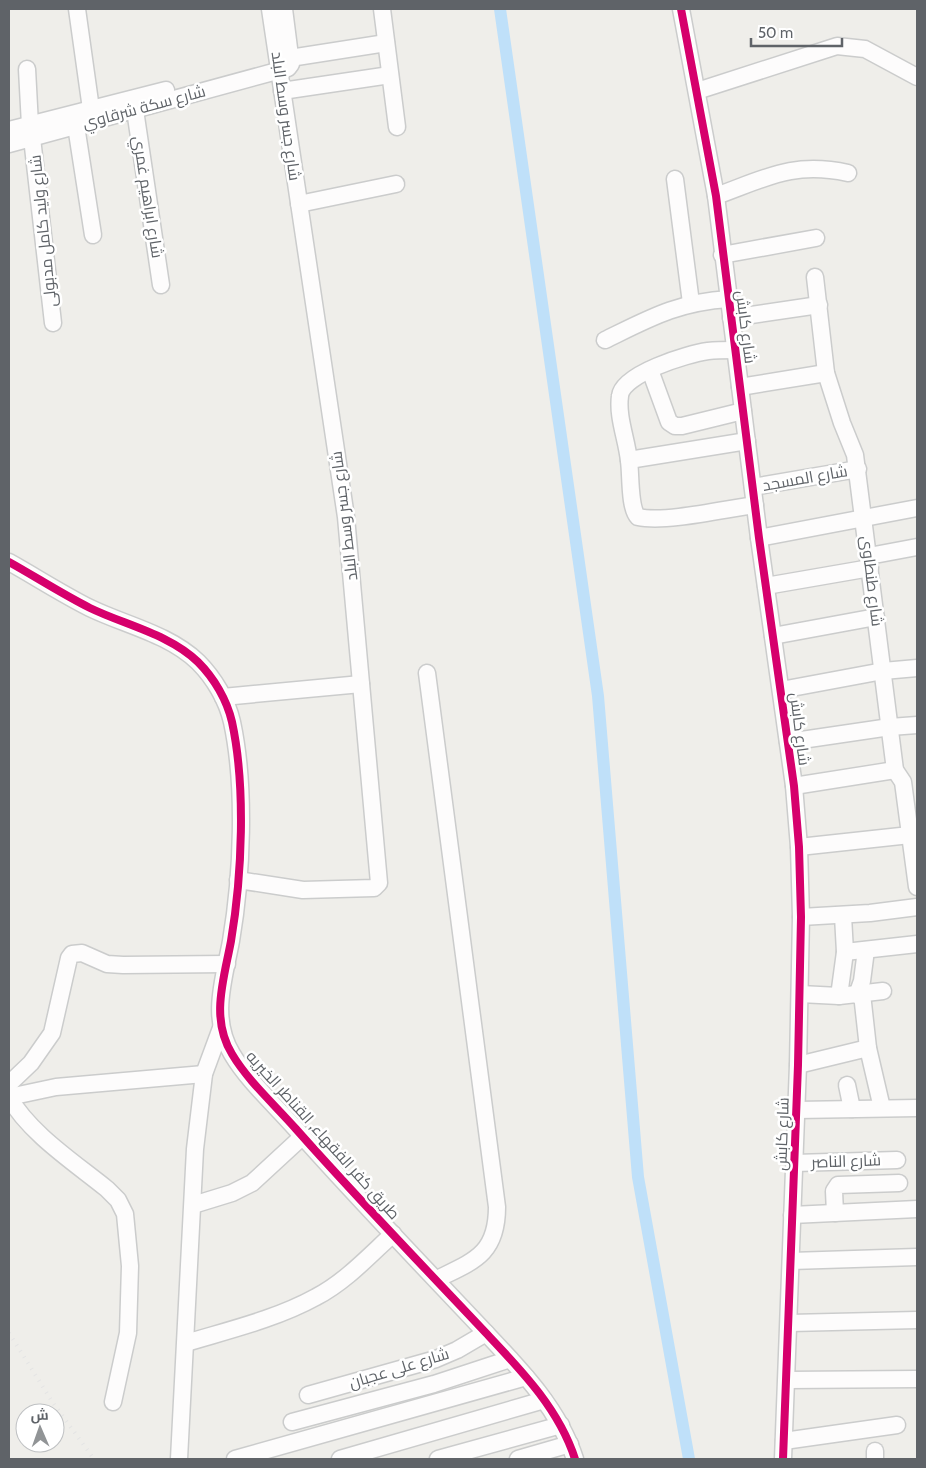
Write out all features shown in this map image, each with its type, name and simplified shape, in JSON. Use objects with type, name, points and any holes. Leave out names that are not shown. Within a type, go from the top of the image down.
[{"type":"street","points":[[77,9],[91,109]]},
{"type":"street","name":"شارع جسر وسط البلد","points":[[238,880],[303,890],[330,891],[378,886],[379,879],[346,517],[282,91],[282,63],[270,9]]},
{"type":"street","points":[[284,9],[282,63],[386,43]]},
{"type":"street","points":[[382,9],[397,127]]},
{"type":"street","name":"شارع كابش","points":[[681,9],[716,196],[759,538],[794,786],[799,847],[801,918],[797,1110],[792,1214],[790,1323],[783,1459]]},
{"type":"street","points":[[697,91],[837,46],[865,49],[917,77]]},
{"type":"street","name":"شارع سكة شرقاوي","points":[[9,144],[31,131],[91,109],[282,63]]},
{"type":"street","name":"شارع سكة شرقاوي","points":[[9,130],[31,131],[76,126],[134,110],[282,63]]},
{"type":"street","name":"شارع وليد كامل مدبولى","points":[[27,69],[31,131],[53,323]]},
{"type":"street","points":[[282,91],[390,76]]},
{"type":"street","name":"شارع ابراهيم غمري","points":[[134,110],[161,285]]},
{"type":"street","points":[[76,126],[93,235]]},
{"type":"street","points":[[716,196],[778,173],[801,168],[825,168],[848,173]]},
{"type":"street","points":[[675,179],[691,303]]},
{"type":"street","points":[[299,204],[396,184]]},
{"type":"street","points":[[722,255],[816,238]]},
{"type":"street","name":"شارع طنطاوى","points":[[815,277],[826,373],[842,423],[855,455],[858,469],[890,727],[905,778],[917,888]]},
{"type":"street","points":[[605,340],[676,307],[691,303],[729,299]]},
{"type":"street","points":[[731,318],[819,305]]},
{"type":"street","points":[[735,350],[708,351],[650,370],[624,385],[620,394],[619,404],[629,460],[634,510],[638,517],[681,516],[755,505]]},
{"type":"street","points":[[650,370],[669,422],[675,426],[682,426],[743,411]]},
{"type":"street","points":[[740,387],[826,373]]},
{"type":"street","points":[[629,460],[747,441]]},
{"type":"street","name":"شارع المسجد","points":[[753,488],[858,469]]},
{"type":"street","points":[[759,538],[917,508]]},
{"type":"street","points":[[766,586],[870,562],[917,547]]},
{"type":"street","name":"طريق كفر الفقهاء, القناطر الخيريه","points":[[9,562],[89,607],[182,649],[198,662],[223,697],[231,720],[238,780],[240,834],[238,880],[227,964],[220,999],[221,1028],[232,1054],[303,1136],[526,1377],[561,1425],[572,1452]]},
{"type":"street","points":[[773,636],[876,617]]},
{"type":"street","points":[[781,690],[883,671],[917,668]]},
{"type":"street","points":[[427,673],[497,1208],[494,1238],[488,1248],[475,1260],[437,1279]]},
{"type":"street","points":[[223,697],[361,684]]},
{"type":"street","points":[[788,742],[890,727],[917,725]]},
{"type":"street","points":[[794,786],[905,778]]},
{"type":"street","points":[[799,847],[910,835]]},
{"type":"street","points":[[801,918],[844,916],[917,907]]},
{"type":"street","points":[[839,996],[845,952],[844,916]]},
{"type":"street","points":[[845,952],[917,944]]},
{"type":"street","points":[[866,950],[860,994],[868,1048],[882,1108]]},
{"type":"street","points":[[9,1084],[31,1063],[52,1033],[69,958],[72,954],[82,953],[107,964],[227,964]]},
{"type":"street","points":[[800,994],[839,996],[883,990]]},
{"type":"street","points":[[178,1459],[196,1149],[204,1074],[221,1028]]},
{"type":"street","points":[[798,1065],[868,1048]]},
{"type":"street","points":[[113,1402],[128,1333],[130,1266],[125,1214],[118,1200],[30,1124],[15,1108],[9,1097],[56,1087],[204,1074]]},
{"type":"street","points":[[847,1085],[852,1109]]},
{"type":"street","points":[[797,1110],[917,1108]]},
{"type":"street","points":[[193,1205],[232,1193],[252,1183],[303,1136]]},
{"type":"street","name":"شارع الناصر","points":[[795,1163],[897,1160]]},
{"type":"street","points":[[835,1213],[835,1189],[838,1186],[899,1183]]},
{"type":"street","points":[[792,1214],[917,1210]]},
{"type":"street","points":[[186,1343],[275,1315],[318,1296],[347,1276],[393,1234]]},
{"type":"street","points":[[791,1261],[917,1257]]},
{"type":"street","points":[[790,1323],[917,1320]]},
{"type":"street","name":"شارع على عجبان","points":[[308,1395],[436,1359],[457,1350],[486,1333]]},
{"type":"street","points":[[292,1422],[434,1384],[510,1359]]},
{"type":"street","points":[[235,1459],[526,1377]]},
{"type":"street","points":[[787,1380],[917,1379]]},
{"type":"street","points":[[340,1459],[544,1400]]},
{"type":"street","points":[[438,1459],[561,1425]]},
{"type":"street","points":[[784,1441],[897,1425]]},
{"type":"street","points":[[518,1459],[572,1452]]},
{"type":"waterway","points":[[500,9],[598,696],[638,1177],[689,1459]]},
{"type":"railway","points":[[9,1333],[53,1403],[94,1459]]},
{"type":"cycle path","points":[[681,9],[716,196],[759,538],[794,786],[799,847],[801,917],[798,1065],[783,1459]]},
{"type":"cycle path","points":[[9,562],[90,608],[174,644],[198,662],[214,682],[227,706],[232,722],[241,803],[238,888],[231,941],[222,984],[220,1012],[225,1040],[238,1064],[254,1083],[538,1391],[559,1423],[575,1459]]}]
